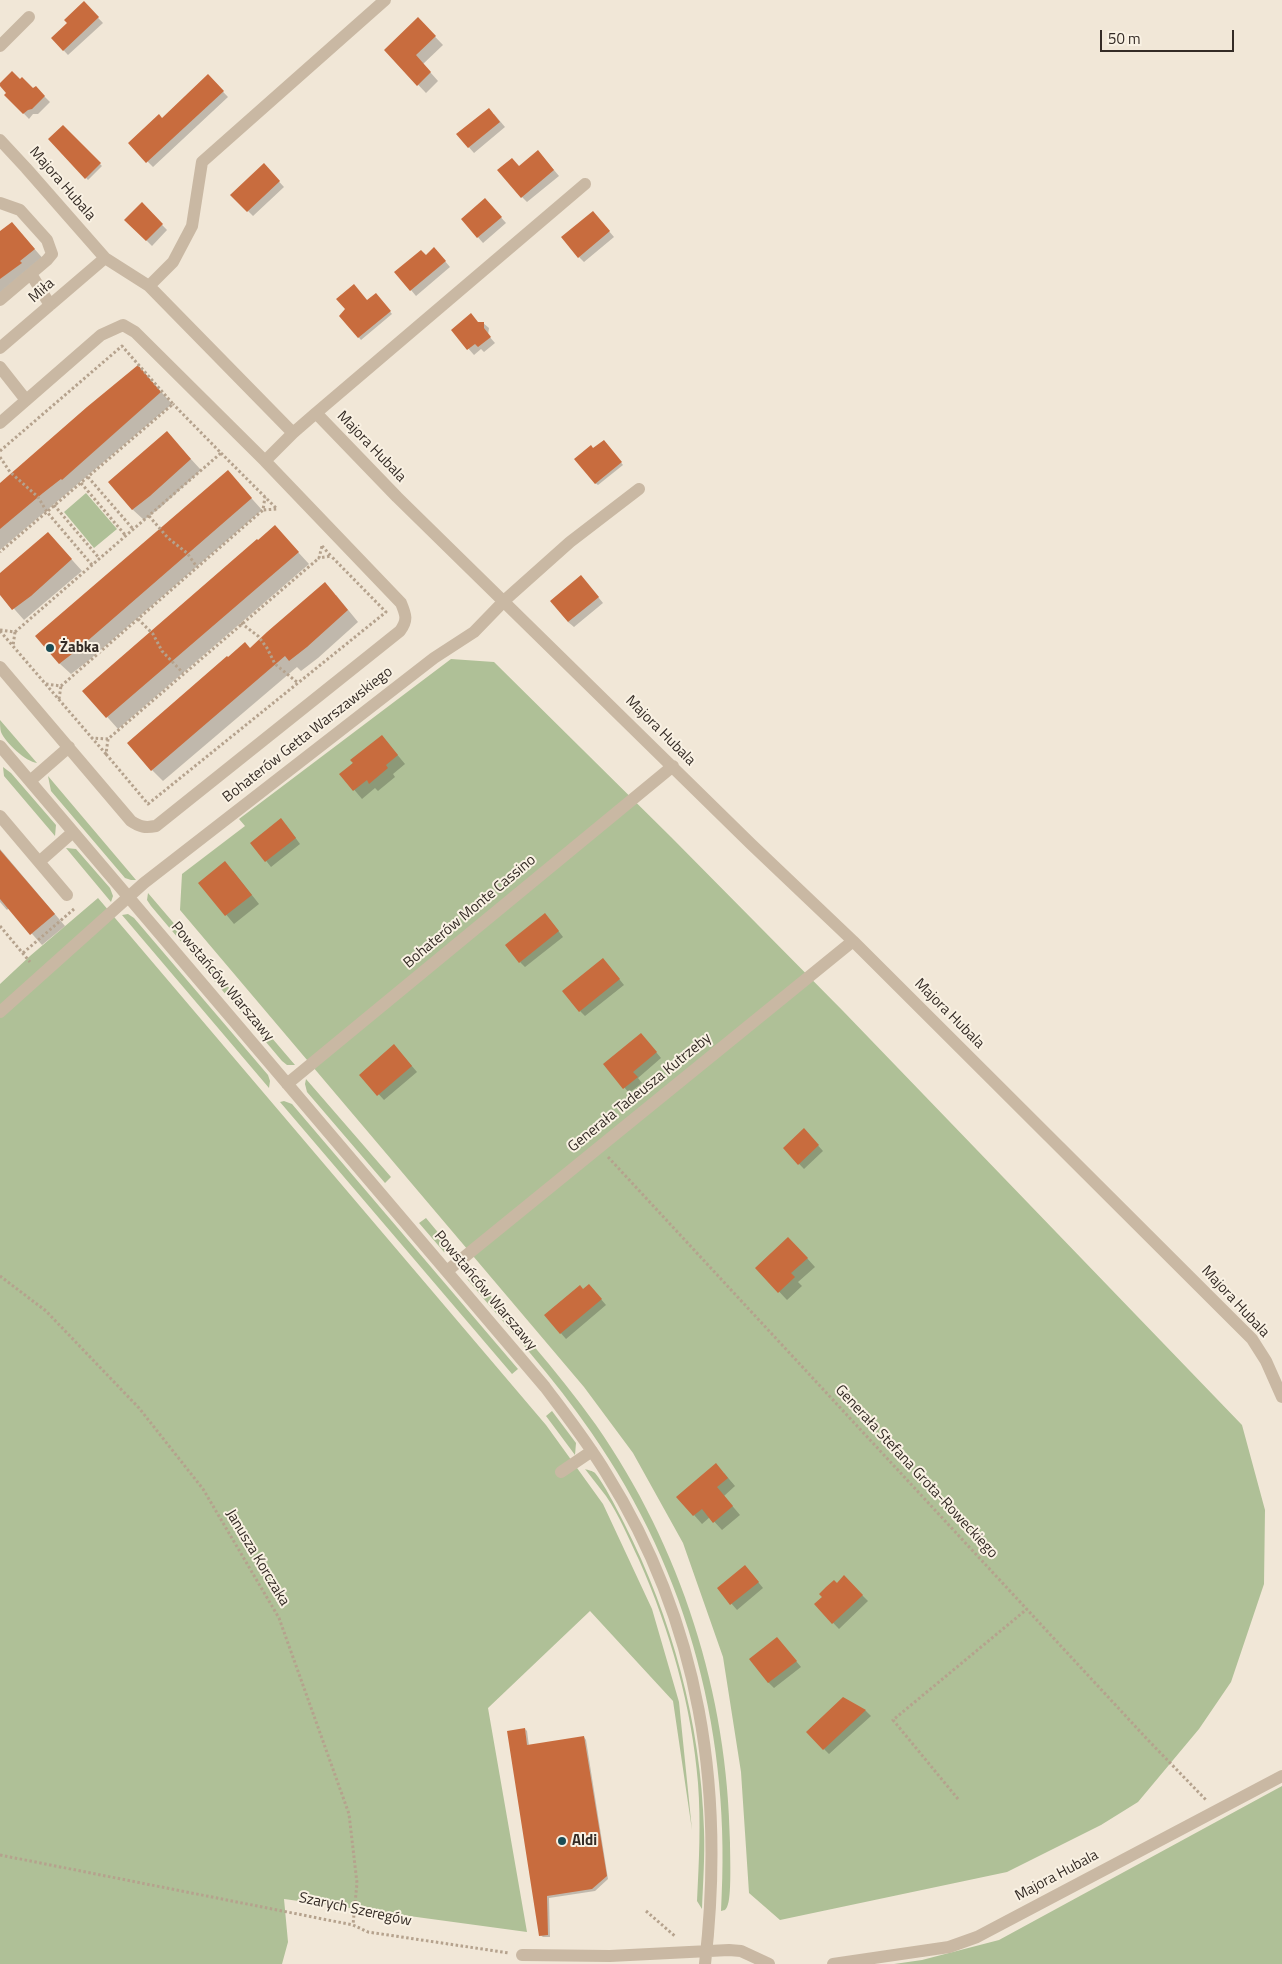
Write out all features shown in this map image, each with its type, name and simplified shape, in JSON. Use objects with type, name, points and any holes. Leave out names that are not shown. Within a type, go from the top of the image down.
[{"type":"street","points":[[149,286],[173,262],[192,226],[202,162],[385,0]]},
{"type":"street","points":[[0,46],[29,17]]},
{"type":"street","name":"Majora Hubala","points":[[0,140],[104,258],[149,286],[293,433],[316,413],[397,497],[505,600],[853,941],[1252,1339],[1266,1361],[1282,1396]]},
{"type":"street","points":[[316,413],[585,184]]},
{"type":"street","points":[[0,203],[20,210],[47,240],[52,254],[0,300]]},
{"type":"street","name":"Miła","points":[[0,348],[104,258]]},
{"type":"street","points":[[31,274],[50,305]]},
{"type":"street","points":[[0,423],[101,335],[123,325],[135,332],[265,461],[401,603],[406,615],[406,622],[400,631],[156,826],[139,827],[131,821],[0,667]]},
{"type":"street","points":[[0,367],[26,400]]},
{"type":"street","points":[[265,461],[293,433]]},
{"type":"street","name":"Bohaterów Getta Warszawskiego","points":[[0,1012],[28,985],[152,877],[426,664],[474,632],[505,600],[570,542],[639,489]]},
{"type":"street","name":"Powstańców Warszawy","points":[[0,746],[545,1387],[592,1451],[633,1521],[661,1580],[680,1635],[697,1699],[706,1749],[712,1811],[712,1884],[706,1958]]},
{"type":"street","points":[[30,781],[69,747]]},
{"type":"street","name":"Bohaterów Monte Cassino","points":[[287,1084],[673,766]]},
{"type":"street","points":[[0,816],[67,895]]},
{"type":"street","points":[[39,862],[73,832]]},
{"type":"street","name":"Generała Tadeusza Kutrzeby","points":[[447,1271],[853,941]]},
{"type":"street","points":[[561,1472],[592,1451]]},
{"type":"street","name":"Majora Hubala","points":[[833,1964],[949,1947],[977,1937],[1282,1776]]},
{"type":"street","points":[[522,1955],[706,1958],[742,1951],[769,1964]]},
{"type":"path","points":[[0,451],[122,346],[173,404],[277,509],[263,510],[197,567],[61,686],[59,699]]},
{"type":"path","points":[[0,552],[173,404]]},
{"type":"path","points":[[0,631],[14,632],[221,453]]},
{"type":"path","points":[[0,457],[10,472],[38,497],[47,512],[92,565]]},
{"type":"path","points":[[88,476],[133,529]]},
{"type":"path","points":[[81,483],[126,536]]},
{"type":"path","points":[[263,510],[265,497]]},
{"type":"path","points":[[54,505],[100,558]]},
{"type":"path","points":[[149,516],[168,538],[187,553],[197,567]]},
{"type":"path","points":[[0,631],[148,804],[386,612],[322,546],[319,558]]},
{"type":"path","points":[[106,754],[108,739],[183,673],[319,558],[331,556]]},
{"type":"path","points":[[138,619],[153,634],[162,650],[183,673]]},
{"type":"path","points":[[241,623],[258,636],[268,648],[275,664],[298,684]]},
{"type":"path","points":[[13,646],[14,632]]},
{"type":"path","points":[[46,684],[61,686]]},
{"type":"path","points":[[92,738],[108,739]]},
{"type":"path","points":[[24,953],[75,909],[67,895]]},
{"type":"path","points":[[0,926],[30,962]]},
{"type":"path","name":"Generała Stefana Grota-Roweckiego","points":[[599,1147],[1147,1739],[1216,1810]]},
{"type":"path","name":"Janusza Korczaka","points":[[0,1276],[46,1311],[139,1408],[203,1489],[279,1618],[349,1814],[357,1883],[353,1925]]},
{"type":"path","points":[[958,1800],[893,1720],[1027,1609]]},
{"type":"path","name":"Szarych Szeregów","points":[[0,1855],[353,1925],[368,1932],[522,1955]]},
{"type":"path","points":[[646,1911],[677,1938]]},
{"type":"green space","points":[[86,493],[117,529],[94,548],[64,512]]},
{"type":"green space","points":[[451,659],[494,662],[843,1011],[1242,1425],[1265,1510],[1264,1584],[1231,1682],[1199,1729],[1138,1802],[1101,1825],[1007,1872],[780,1920],[749,1893],[741,1772],[723,1657],[683,1543],[633,1453],[584,1387],[180,910],[182,874],[245,826],[239,819]]},
{"type":"green space","points":[[0,720],[37,763],[32,762],[16,751],[7,741],[1,732]]},
{"type":"green space","points":[[3,767],[11,773],[56,825],[55,836],[4,776]]},
{"type":"green space","points":[[48,776],[136,880],[125,878],[51,791]]},
{"type":"green space","points":[[66,848],[76,849],[110,888],[113,896],[111,902]]},
{"type":"green space","points":[[148,893],[295,1065],[287,1065],[282,1061],[151,906],[147,900]]},
{"type":"green space","points":[[98,898],[546,1425],[603,1504],[652,1609],[679,1702],[692,1830],[673,1701],[590,1611],[488,1708],[527,1932],[284,1899],[288,1942],[282,1964],[0,1964],[0,984]]},
{"type":"green space","points":[[128,914],[134,918],[268,1075],[270,1081],[269,1088],[122,915]]},
{"type":"green space","points":[[306,1079],[391,1177],[385,1183],[307,1092]]},
{"type":"green space","points":[[284,1101],[292,1104],[518,1369],[512,1374],[280,1102]]},
{"type":"green space","points":[[426,1218],[456,1254],[444,1252],[419,1223]]},
{"type":"green space","points":[[466,1267],[549,1364],[596,1425],[626,1472],[653,1521],[675,1572],[694,1624],[709,1677],[720,1732],[727,1787],[730,1843],[730,1895],[727,1907],[724,1910],[721,1911],[723,1847],[719,1784],[711,1721],[697,1660],[679,1601],[655,1543],[625,1486],[591,1432],[547,1373],[467,1279]]},
{"type":"green space","points":[[552,1411],[576,1443],[575,1455],[546,1416]]},
{"type":"green space","points":[[585,1469],[595,1473],[602,1483],[641,1559],[670,1634],[681,1672],[697,1750],[702,1790],[704,1870],[702,1909],[697,1901],[700,1828],[698,1783],[691,1726],[678,1669],[650,1587],[624,1527],[611,1503]]},
{"type":"green space","points":[[1282,1786],[1282,1964],[894,1964],[922,1960],[999,1940]]},
{"type":"building","points":[[84,1],[99,17],[63,51],[51,38],[67,23],[64,20]]},
{"type":"building","points":[[418,17],[436,36],[416,55],[431,72],[417,86],[384,50]]},
{"type":"building","points":[[12,71],[20,79],[22,77],[33,88],[36,86],[45,96],[32,109],[23,114],[4,95],[6,93],[0,86],[0,83]]},
{"type":"building","points":[[208,74],[224,91],[146,163],[128,143],[159,114],[162,118]]},
{"type":"building","points":[[489,108],[500,122],[468,148],[456,134]]},
{"type":"building","points":[[63,125],[101,163],[85,179],[48,139]]},
{"type":"building","points":[[538,150],[554,170],[521,198],[497,170],[512,158],[519,166]]},
{"type":"building","points":[[264,163],[280,181],[247,212],[230,195]]},
{"type":"building","points":[[485,198],[502,217],[477,238],[461,219]]},
{"type":"building","points":[[142,202],[163,224],[146,241],[124,220]]},
{"type":"building","points":[[593,211],[610,231],[578,258],[561,237]]},
{"type":"building","points":[[12,222],[35,249],[20,261],[22,263],[0,279],[0,231]]},
{"type":"building","points":[[434,247],[446,261],[410,291],[394,272],[421,250],[426,255]]},
{"type":"building","points":[[354,284],[367,300],[376,293],[391,311],[358,338],[339,316],[345,309],[336,299]]},
{"type":"building","points":[[471,313],[478,322],[484,322],[484,328],[491,337],[478,347],[475,344],[467,350],[451,330]]},
{"type":"building","points":[[138,365],[161,392],[62,480],[43,493],[0,529],[0,483]]},
{"type":"building","points":[[167,431],[191,459],[132,510],[108,482]]},
{"type":"building","points":[[604,440],[622,462],[595,484],[574,459],[591,445],[593,448]]},
{"type":"building","points":[[228,470],[252,498],[59,664],[35,636]]},
{"type":"building","points":[[275,525],[299,552],[106,718],[82,691]]},
{"type":"building","points":[[48,532],[72,559],[31,596],[12,610],[0,595],[0,573]]},
{"type":"building","points":[[581,575],[599,597],[568,622],[550,601]]},
{"type":"building","points":[[325,582],[348,610],[289,661],[285,656],[151,771],[127,743],[227,656],[245,642],[250,648]]},
{"type":"building","points":[[382,735],[398,755],[386,765],[388,768],[369,784],[367,780],[353,791],[339,774],[353,763],[350,760]]},
{"type":"building","points":[[281,818],[296,838],[265,862],[250,843]]},
{"type":"building","points":[[0,850],[55,914],[30,935],[0,899]]},
{"type":"building","points":[[225,861],[252,895],[225,916],[198,883]]},
{"type":"building","points":[[545,913],[559,931],[519,963],[505,945]]},
{"type":"building","points":[[603,958],[620,979],[579,1012],[562,991]]},
{"type":"building","points":[[641,1033],[657,1052],[633,1072],[638,1077],[623,1089],[603,1064]]},
{"type":"building","points":[[394,1044],[412,1066],[377,1096],[359,1075]]},
{"type":"building","points":[[804,1128],[819,1145],[798,1165],[783,1148]]},
{"type":"building","points":[[788,1237],[808,1258],[791,1273],[795,1277],[778,1293],[755,1268]]},
{"type":"building","points":[[589,1284],[602,1299],[560,1334],[544,1315],[580,1285],[583,1289]]},
{"type":"building","points":[[716,1463],[728,1478],[717,1487],[733,1506],[713,1523],[702,1509],[693,1516],[676,1497]]},
{"type":"building","points":[[745,1565],[759,1582],[730,1605],[717,1588]]},
{"type":"building","points":[[844,1575],[863,1595],[832,1624],[814,1604],[822,1597],[819,1594],[826,1587],[834,1580],[837,1583]]},
{"type":"building","points":[[777,1637],[797,1661],[768,1683],[749,1659]]},
{"type":"building","points":[[843,1697],[866,1710],[823,1750],[806,1732]]},
{"type":"building","name":"Aldi","points":[[525,1728],[527,1745],[584,1736],[607,1876],[592,1889],[547,1896],[548,1935],[539,1936],[507,1731]]},
{"type":"place","name":"Żabka","points":[[50,648]]},
{"type":"place","name":"Aldi","points":[[562,1841]]}]
